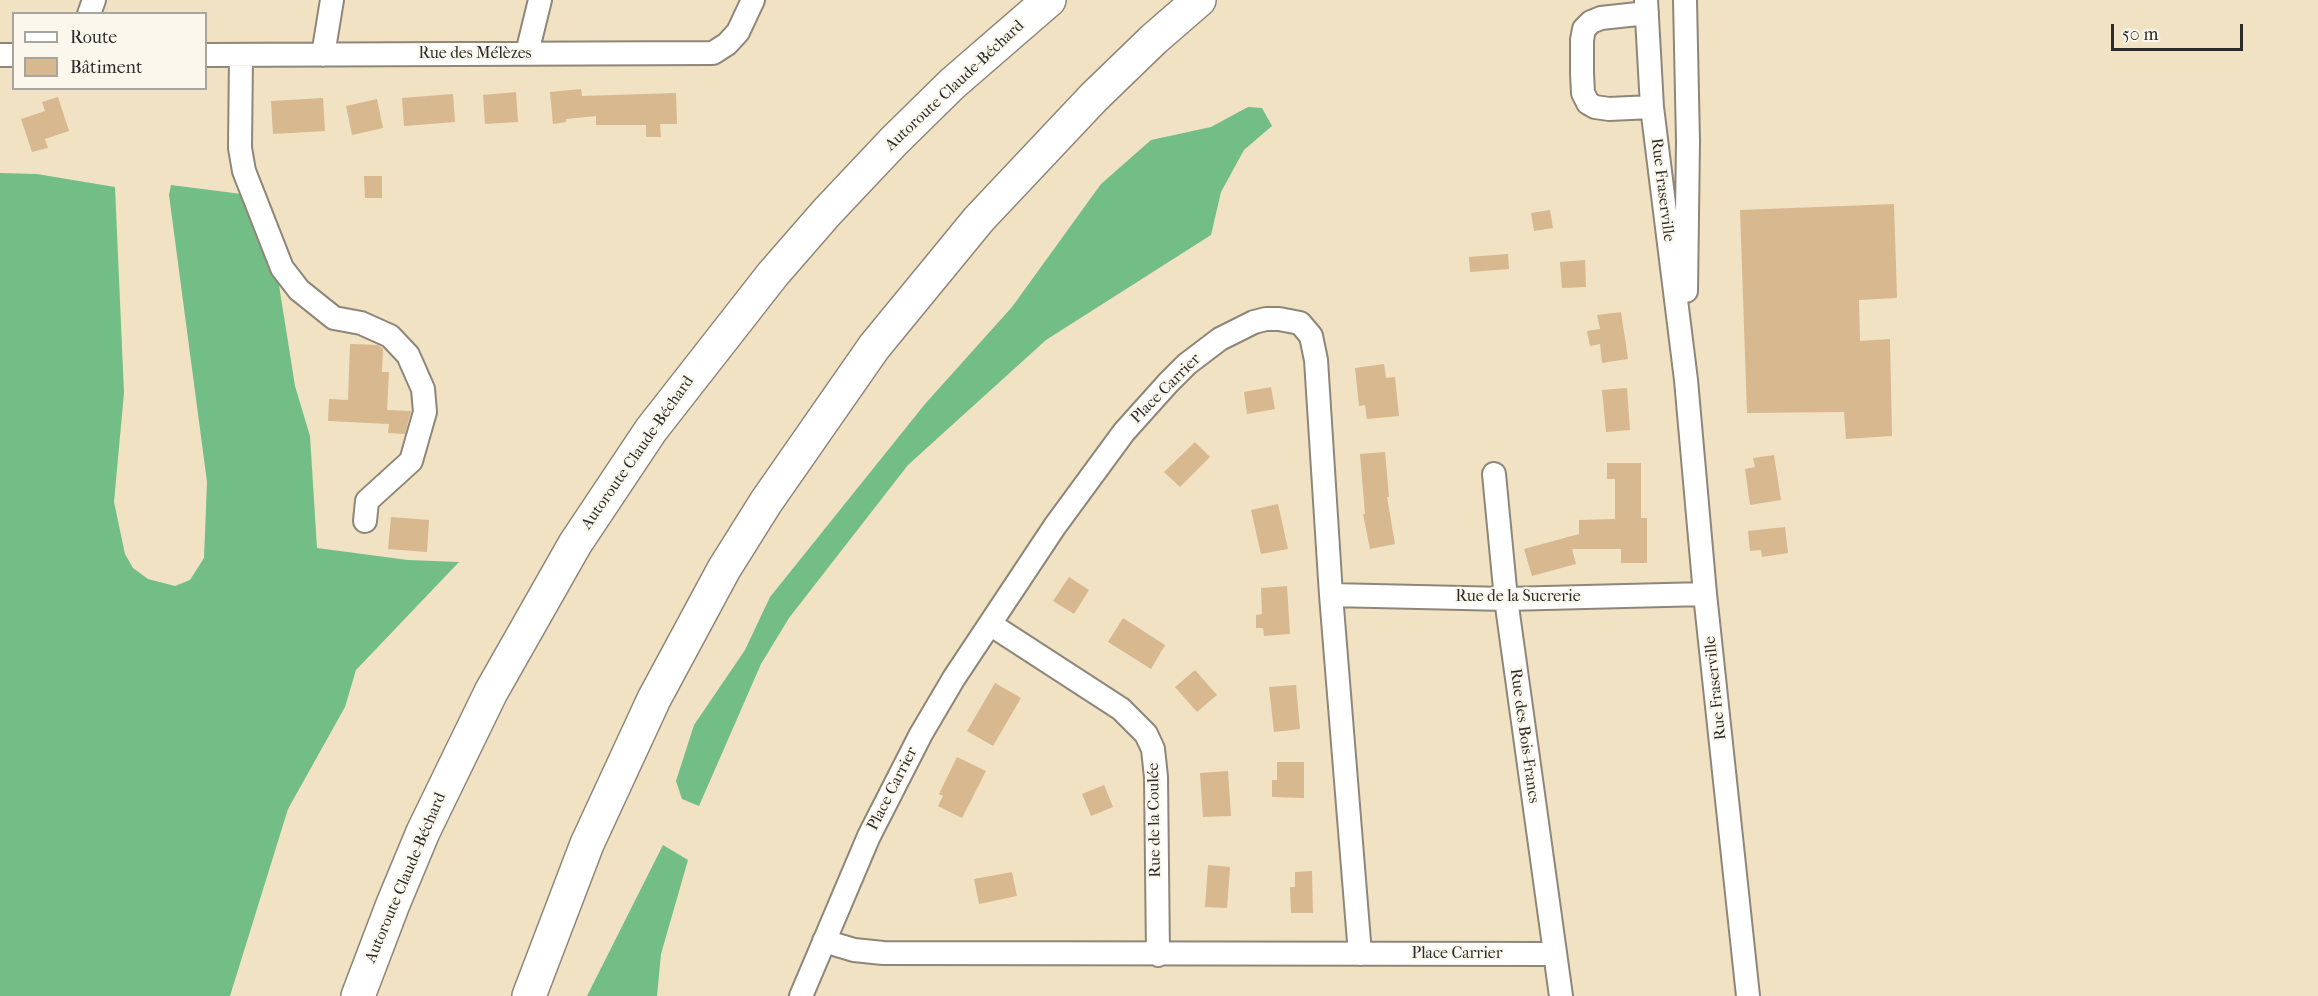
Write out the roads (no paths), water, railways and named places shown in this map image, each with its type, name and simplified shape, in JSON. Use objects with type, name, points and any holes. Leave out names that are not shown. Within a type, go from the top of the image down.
[{"type":"highway","points":[[940,96],[1033,0]]},
{"type":"highway","name":"Autoroute Claude-Béchard","points":[[358,996],[393,904],[459,755],[490,692],[581,534],[651,430],[773,274],[842,196],[940,96],[1049,0]]},
{"type":"highway","points":[[529,996],[588,844],[654,699],[724,569],[772,493],[874,347],[979,219],[1094,97],[1154,39],[1199,0]]},
{"type":"street","points":[[323,55],[332,0]]},
{"type":"street","points":[[527,53],[540,0]]},
{"type":"street","name":"Rue des Mélèzes","points":[[207,55],[713,52],[727,44],[738,32],[753,0]]},
{"type":"street","name":"Rue Fraserville","points":[[1685,0],[1688,141],[1686,380]]},
{"type":"street","points":[[1647,7],[1601,18],[1591,22],[1584,29],[1582,73],[1583,93],[1588,103],[1595,107],[1609,109],[1652,107]]},
{"type":"street","name":"Rue Fraserville","points":[[1647,7],[1652,107],[1686,380],[1705,594],[1748,996]]},
{"type":"street","points":[[241,55],[240,148],[244,171],[282,268],[299,290],[334,318],[361,323],[390,336],[408,355],[423,389],[425,412],[411,461],[367,501],[365,521]]},
{"type":"street","name":"Place Carrier","points":[[801,996],[869,836],[900,773],[954,678],[1055,526],[1145,407],[1187,364],[1214,344],[1254,322],[1278,318],[1300,323],[1311,336],[1314,346],[1331,595],[1360,954]]},
{"type":"street","name":"Rue des Bois-Francs","points":[[1494,474],[1506,599],[1561,996]]},
{"type":"street","name":"Rue de la Sucrerie","points":[[1331,595],[1506,599],[1705,594]]},
{"type":"street","name":"Rue de la Coulée","points":[[990,624],[1121,709],[1146,735],[1153,749],[1156,777],[1158,955]]},
{"type":"street","name":"Place Carrier","points":[[824,941],[869,953],[1554,954]]}]
